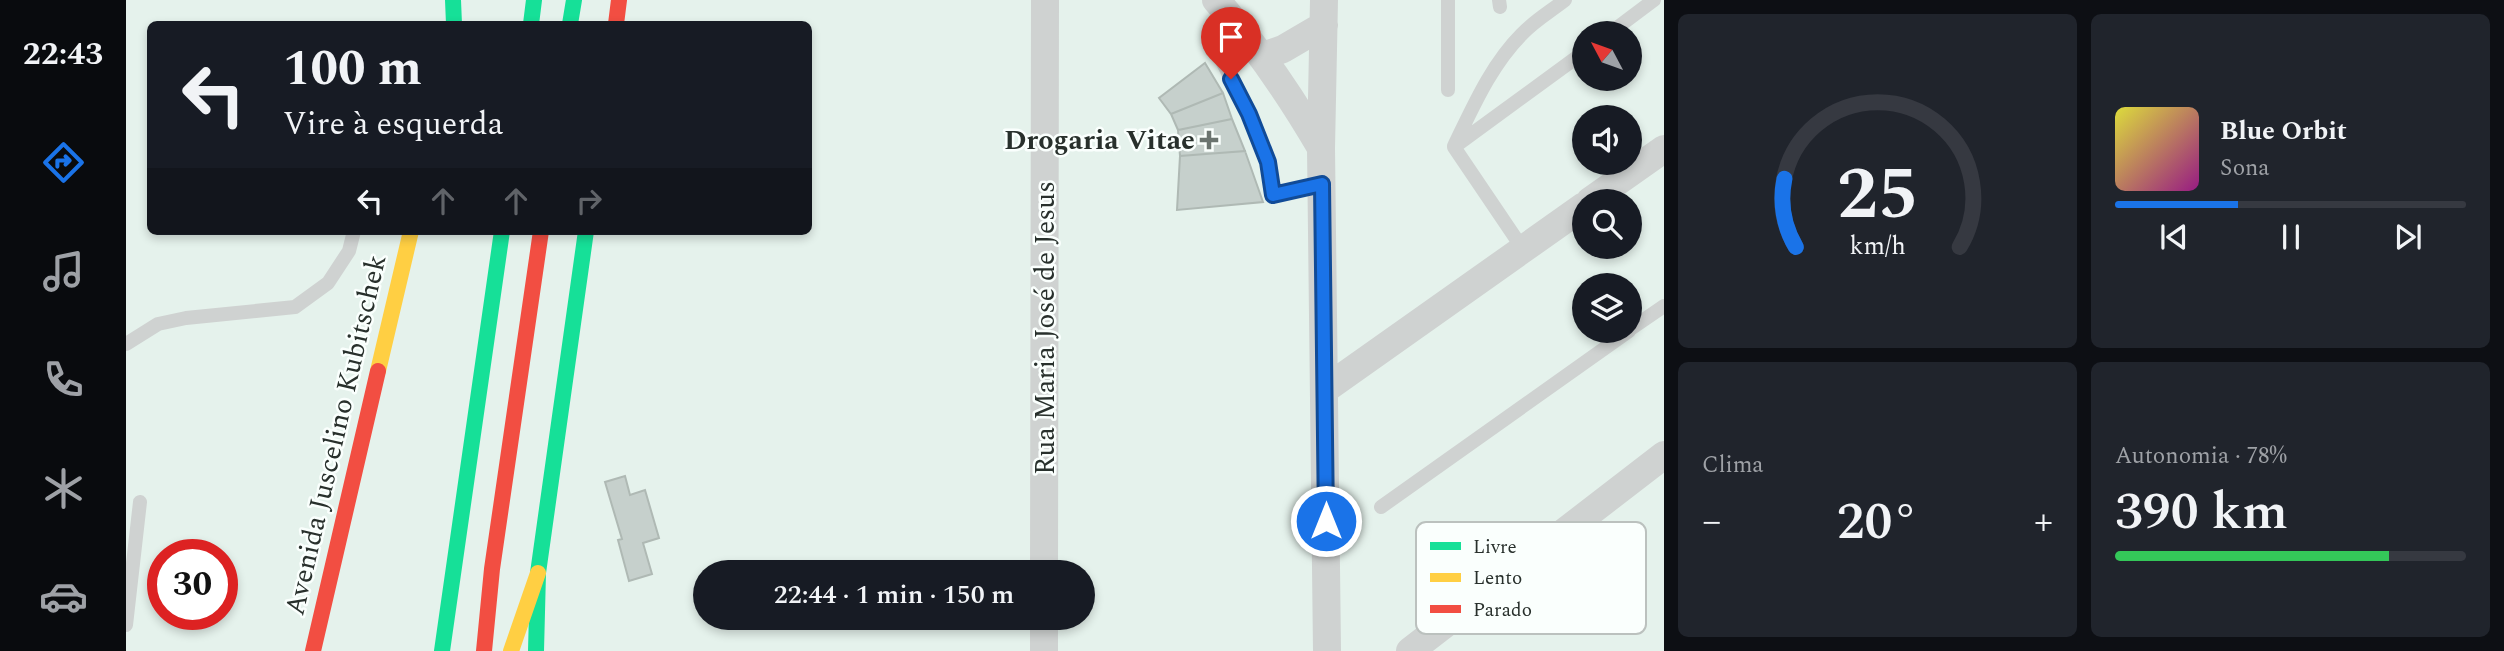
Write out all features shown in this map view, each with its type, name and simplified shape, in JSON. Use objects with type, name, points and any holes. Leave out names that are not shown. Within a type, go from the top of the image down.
[{"type":"main road","points":[[451,21],[453,0]]},
{"type":"main road","points":[[531,21],[534,0]]},
{"type":"main road","points":[[570,21],[574,0]]},
{"type":"main road","points":[[616,21],[619,0]]},
{"type":"main road","name":"Avenida Juscelino Kubitschek","points":[[313,651],[410,235]]},
{"type":"main road","points":[[442,651],[501,235]]},
{"type":"main road","points":[[484,651],[492,569],[540,235]]},
{"type":"main road","points":[[536,651],[538,573],[585,235]]},
{"type":"main road","points":[[511,651],[538,573]]},
{"type":"street","name":"Rua Maria José de Jesus","points":[[1044,560],[1045,0]]},
{"type":"street","points":[[1216,0],[1287,90],[1321,148]]},
{"type":"street","points":[[1254,45],[1283,49],[1324,12]]},
{"type":"street","points":[[1324,12],[1321,148],[1327,651]]},
{"type":"street","points":[[1607,189],[1664,149]]},
{"type":"street","points":[[1324,390],[1572,214]]},
{"type":"street","points":[[1577,522],[1664,455]]},
{"type":"street","points":[[1044,630],[1044,651]]},
{"type":"street","points":[[1410,651],[1432,634]]},
{"type":"lane","points":[[1448,0],[1448,90]]},
{"type":"lane","points":[[1454,147],[1502,56],[1523,32],[1565,0]]},
{"type":"lane","points":[[1626,21],[1654,0]]},
{"type":"lane","points":[[1254,45],[1222,61],[1249,114],[1268,162],[1273,195],[1322,184]]},
{"type":"lane","points":[[1454,147],[1572,61]]},
{"type":"lane","points":[[1454,147],[1523,249]]},
{"type":"lane","points":[[126,344],[158,324],[186,318],[295,307],[327,283],[349,251],[353,235]]},
{"type":"lane","points":[[1642,321],[1664,306]]},
{"type":"lane","points":[[1381,507],[1611,343]]},
{"type":"lane","points":[[126,625],[140,502]]},
{"type":"building","points":[[1205,63],[1223,93],[1171,114],[1159,98]]},
{"type":"building","points":[[1223,93],[1232,119],[1178,130],[1171,114]]},
{"type":"building","name":"Drogaria Vitae","points":[[1232,119],[1245,151],[1180,156],[1178,130]]},
{"type":"building","points":[[1245,151],[1263,202],[1177,210],[1180,156]]},
{"type":"building","points":[[625,476],[630,495],[645,490],[659,538],[643,543],[652,574],[629,581],[618,540],[622,539],[605,482]]},
{"type":"traffic: fast","points":[[453,0],[454,21]]},
{"type":"traffic: fast","points":[[531,21],[534,0]]},
{"type":"traffic: fast","points":[[570,21],[574,0]]},
{"type":"traffic: fast","points":[[442,651],[501,235]]},
{"type":"traffic: fast","points":[[536,651],[538,573],[585,235]]},
{"type":"traffic: slow","points":[[378,371],[410,235]]},
{"type":"traffic: slow","points":[[511,651],[538,573]]},
{"type":"traffic: jam","points":[[616,21],[619,0]]},
{"type":"traffic: jam","points":[[484,651],[492,569],[540,235]]},
{"type":"traffic: jam","points":[[313,651],[378,371]]},
{"type":"place","name":"Drogaria Vitae","points":[[1209,140]]},
{"type":"route","points":[[1231,79],[1249,114],[1268,162],[1273,195],[1322,184],[1326,521]]}]
